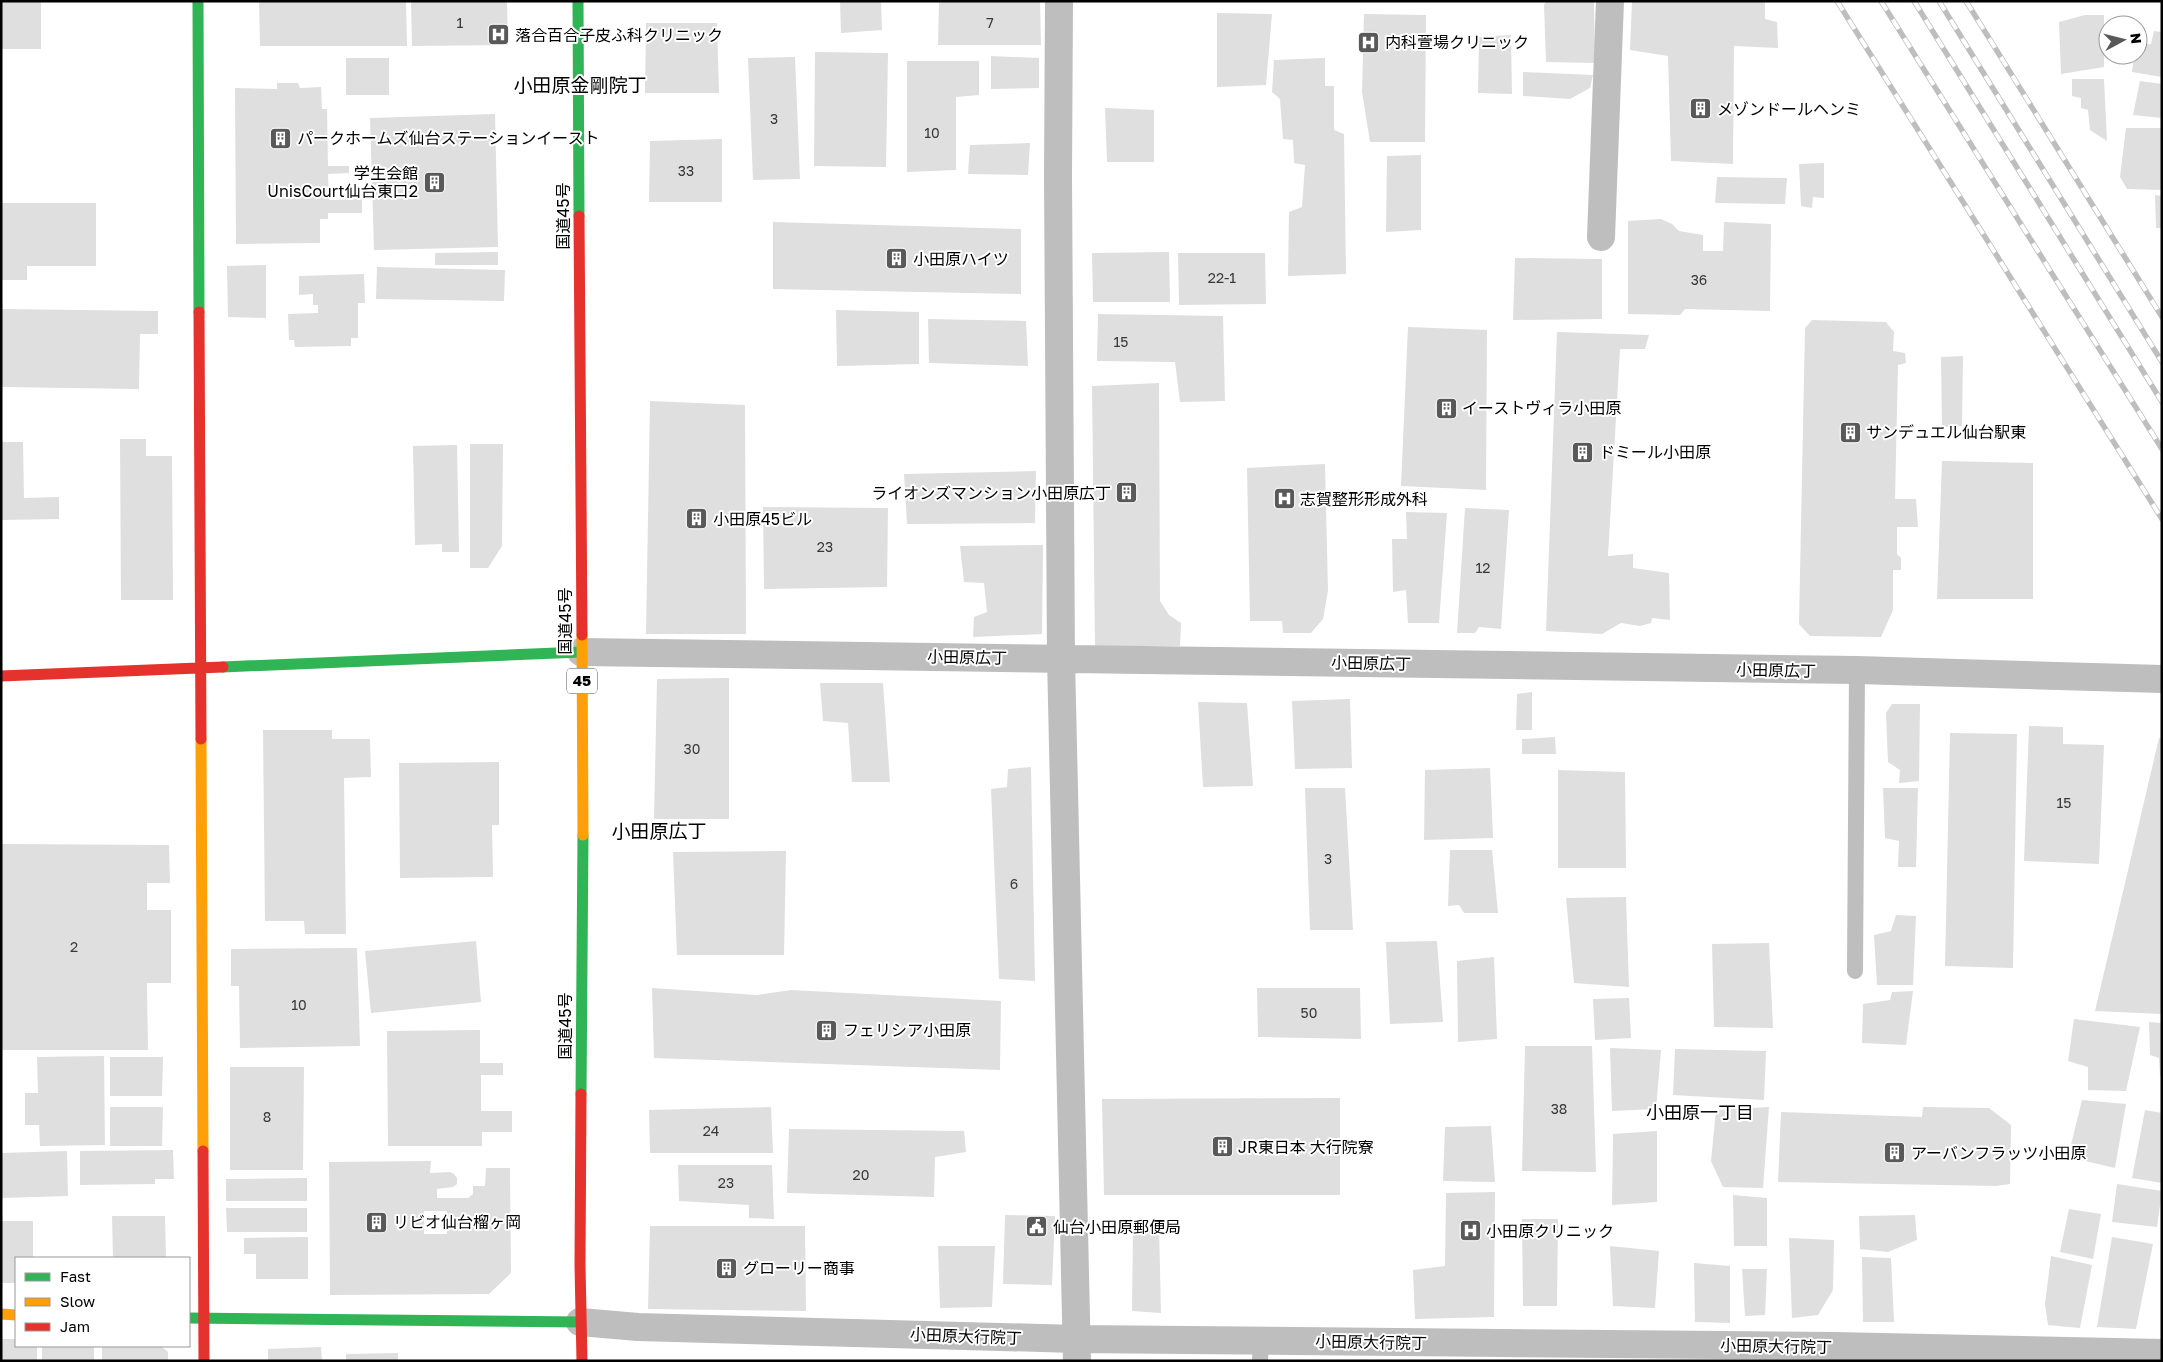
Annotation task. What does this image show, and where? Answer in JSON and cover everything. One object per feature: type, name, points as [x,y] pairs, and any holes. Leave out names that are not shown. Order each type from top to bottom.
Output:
[{"type":"main road","points":[[198,1],[204,1361]]},
{"type":"main road","name":"国道45号","points":[[578,1],[583,768],[580,1322],[582,1361]]},
{"type":"main road","points":[[1,676],[581,652]]},
{"type":"main road","points":[[1,1314],[15,1315]]},
{"type":"main road","points":[[190,1318],[580,1322]]},
{"type":"street","points":[[1059,1],[1058,186],[1061,658],[1077,1350]]},
{"type":"street","points":[[1601,237],[1610,1]]},
{"type":"street","name":"小田原広丁","points":[[581,652],[1857,670],[2162,679]]},
{"type":"street","name":"小田原大行院丁","points":[[580,1322],[638,1327],[1077,1350],[2162,1353]]},
{"type":"lane","points":[[1855,971],[1857,670]]},
{"type":"building","points":[[1,1],[41,1],[41,49],[1,49]]},
{"type":"building","points":[[259,1],[406,1],[407,46],[260,46]]},
{"type":"building","points":[[411,1],[507,1],[508,45],[412,46]]},
{"type":"building","points":[[840,1],[881,1],[882,30],[841,33]]},
{"type":"building","points":[[939,1],[1040,1],[1041,45],[938,45]]},
{"type":"building","points":[[1546,1],[1594,1],[1595,63],[1546,62],[1544,5]]},
{"type":"building","name":"メゾンドールヘンミ","points":[[1632,1],[1765,1],[1765,19],[1777,22],[1778,48],[1734,46],[1733,164],[1671,161],[1668,56],[1630,50]]},
{"type":"building","points":[[1217,13],[1272,14],[1266,85],[1217,87]]},
{"type":"building","name":"内科萱場クリニック","points":[[1364,14],[1426,15],[1425,142],[1370,142],[1362,92]]},
{"type":"building","points":[[2085,15],[2098,15],[2098,65],[2104,65],[2104,67],[2061,74],[2059,22]]},
{"type":"building","points":[[646,23],[717,23],[719,93],[645,93]]},
{"type":"building","points":[[2154,31],[2162,32],[2162,77],[2132,72],[2133,65],[2148,65],[2148,44],[2151,44]]},
{"type":"building","points":[[1511,35],[1512,94],[1478,93],[1479,37]]},
{"type":"building","points":[[815,52],[888,53],[886,167],[814,166]]},
{"type":"building","points":[[991,56],[1039,58],[1039,88],[991,89]]},
{"type":"building","points":[[795,57],[800,179],[753,180],[748,58]]},
{"type":"building","points":[[346,58],[389,58],[389,95],[346,95]]},
{"type":"building","points":[[1325,58],[1325,86],[1334,86],[1334,130],[1344,134],[1346,274],[1288,276],[1289,212],[1302,207],[1305,165],[1294,163],[1293,140],[1283,139],[1280,99],[1272,92],[1274,60]]},
{"type":"building","points":[[907,61],[979,61],[979,95],[956,97],[956,170],[907,172]]},
{"type":"building","points":[[1523,72],[1593,75],[1590,88],[1570,99],[1523,96]]},
{"type":"building","points":[[2072,79],[2104,79],[2107,141],[2090,130],[2088,110],[2081,108],[2081,98],[2072,96]]},
{"type":"building","points":[[2140,81],[2162,84],[2162,118],[2133,115]]},
{"type":"building","name":"パークホームズ仙台ステーションイースト","points":[[277,83],[298,83],[300,88],[321,87],[322,109],[327,109],[328,166],[349,166],[349,173],[328,174],[329,200],[362,199],[362,213],[328,213],[328,219],[320,219],[320,243],[236,244],[235,88],[277,89]]},
{"type":"building","points":[[1105,108],[1154,110],[1154,162],[1107,162]]},
{"type":"building","name":"学生会館 UnisCourt仙台東口2","points":[[495,114],[498,247],[374,250],[370,118]]},
{"type":"building","points":[[2126,128],[2162,128],[2162,190],[2127,189],[2120,177]]},
{"type":"building","points":[[722,139],[722,202],[649,202],[650,141]]},
{"type":"building","points":[[1030,143],[1028,175],[968,174],[970,145]]},
{"type":"building","points":[[1421,155],[1421,230],[1386,232],[1387,156]]},
{"type":"building","points":[[1824,163],[1824,198],[1813,197],[1812,208],[1801,206],[1799,164]]},
{"type":"building","points":[[1717,177],[1787,178],[1785,204],[1715,203]]},
{"type":"building","points":[[2155,195],[2162,196],[2162,228],[2156,228]]},
{"type":"building","points":[[1,203],[96,203],[96,266],[27,266],[27,280],[1,280]]},
{"type":"building","points":[[1661,219],[1672,224],[1679,231],[1703,235],[1703,251],[1723,251],[1724,222],[1771,224],[1770,311],[1685,309],[1680,315],[1628,314],[1628,221]]},
{"type":"building","name":"小田原ハイツ","points":[[773,222],[1021,229],[1021,294],[773,289]]},
{"type":"building","points":[[498,252],[498,265],[435,265],[435,253]]},
{"type":"building","points":[[1169,252],[1170,302],[1093,302],[1092,253]]},
{"type":"building","points":[[1178,253],[1265,253],[1266,304],[1179,305]]},
{"type":"building","points":[[1515,258],[1602,259],[1602,319],[1513,320]]},
{"type":"building","points":[[266,265],[266,318],[228,317],[227,266]]},
{"type":"building","points":[[377,267],[505,270],[504,301],[376,299]]},
{"type":"building","points":[[364,274],[365,303],[358,303],[358,338],[351,338],[351,346],[295,347],[294,340],[289,340],[288,314],[318,313],[318,305],[313,305],[313,294],[299,295],[299,276]]},
{"type":"building","points":[[1,309],[158,311],[158,334],[140,334],[139,389],[1,387]]},
{"type":"building","points":[[836,310],[919,312],[919,364],[837,366]]},
{"type":"building","points":[[1098,314],[1223,316],[1225,401],[1180,402],[1175,362],[1097,361]]},
{"type":"building","points":[[928,319],[1026,321],[1028,366],[929,363]]},
{"type":"building","name":"サンデュエル仙台駅東","points":[[1812,320],[1886,322],[1894,332],[1893,351],[1905,353],[1906,363],[1898,365],[1895,499],[1916,499],[1918,527],[1897,527],[1897,554],[1901,558],[1901,570],[1893,570],[1893,610],[1881,637],[1810,636],[1799,624],[1805,328]]},
{"type":"building","name":"イーストヴィラ小田原","points":[[1408,327],[1487,330],[1486,490],[1401,486]]},
{"type":"building","name":"ドミール小田原","points":[[1557,332],[1649,335],[1645,349],[1620,349],[1608,556],[1633,554],[1633,568],[1669,573],[1670,620],[1652,618],[1651,623],[1640,626],[1621,623],[1602,634],[1546,631]]},
{"type":"building","points":[[1963,356],[1962,426],[1942,427],[1941,357]]},
{"type":"building","name":"ライオンズマンション小田原広丁","points":[[1159,383],[1160,601],[1169,615],[1181,623],[1180,646],[1095,646],[1092,386]]},
{"type":"building","name":"小田原45ビル","points":[[650,401],[745,405],[746,634],[646,634]]},
{"type":"building","points":[[120,439],[146,439],[146,456],[172,456],[173,600],[121,600]]},
{"type":"building","points":[[1,442],[23,442],[24,498],[59,497],[59,519],[1,520]]},
{"type":"building","points":[[470,444],[503,444],[502,546],[488,568],[470,568]]},
{"type":"building","points":[[457,445],[459,552],[442,552],[442,544],[415,545],[413,446]]},
{"type":"building","points":[[1942,461],[2033,463],[2033,599],[1937,599]]},
{"type":"building","points":[[1325,464],[1328,591],[1323,619],[1311,633],[1283,633],[1282,621],[1250,621],[1247,468]]},
{"type":"building","points":[[1036,471],[1035,523],[907,524],[904,474]]},
{"type":"building","points":[[763,507],[888,508],[887,587],[764,589]]},
{"type":"building","points":[[1465,508],[1509,510],[1501,629],[1479,627],[1475,633],[1457,633]]},
{"type":"building","points":[[1406,512],[1447,513],[1439,623],[1408,623],[1406,590],[1393,592],[1392,539],[1407,539]]},
{"type":"building","points":[[1043,545],[1042,634],[973,637],[974,617],[987,612],[984,583],[964,582],[960,546]]},
{"type":"building","points":[[729,678],[729,819],[654,819],[657,679]]},
{"type":"building","points":[[820,683],[883,683],[890,782],[852,782],[848,723],[823,721]]},
{"type":"building","points":[[1532,692],[1532,730],[1516,730],[1517,694]]},
{"type":"building","points":[[1350,699],[1352,768],[1295,769],[1292,701]]},
{"type":"building","points":[[1198,702],[1247,703],[1253,786],[1203,787]]},
{"type":"building","points":[[1892,704],[1920,704],[1919,781],[1899,783],[1900,770],[1888,762],[1886,713]]},
{"type":"building","points":[[2029,726],[2063,727],[2063,744],[2104,745],[2099,864],[2024,861]]},
{"type":"building","points":[[263,730],[332,730],[332,739],[370,739],[371,777],[344,778],[346,934],[305,934],[304,921],[265,921]]},
{"type":"building","points":[[1950,733],[2017,734],[2013,968],[1945,966]]},
{"type":"building","points":[[1555,737],[1556,754],[1522,754],[1522,739]]},
{"type":"building","points":[[2159,738],[2162,739],[2162,1014],[2095,1011]]},
{"type":"building","points":[[499,762],[499,825],[492,825],[493,877],[400,878],[399,763]]},
{"type":"building","points":[[1031,767],[1035,981],[999,979],[991,789],[1007,787],[1008,769]]},
{"type":"building","points":[[1490,768],[1493,838],[1424,840],[1425,770]]},
{"type":"building","points":[[1558,770],[1625,772],[1626,868],[1558,868]]},
{"type":"building","points":[[1305,788],[1345,788],[1353,930],[1310,930]]},
{"type":"building","points":[[1883,788],[1918,788],[1916,867],[1898,867],[1899,841],[1885,838]]},
{"type":"building","points":[[1,844],[169,845],[170,883],[147,883],[147,910],[171,910],[171,983],[147,983],[148,1050],[1,1050]]},
{"type":"building","points":[[1450,850],[1492,850],[1498,913],[1464,913],[1459,905],[1448,906]]},
{"type":"building","points":[[786,851],[784,955],[677,955],[673,852]]},
{"type":"building","points":[[1626,897],[1629,987],[1574,983],[1566,898]]},
{"type":"building","points":[[1896,915],[1916,916],[1913,985],[1877,985],[1874,935],[1891,931]]},
{"type":"building","points":[[476,941],[481,1002],[371,1013],[365,951]]},
{"type":"building","points":[[1437,941],[1443,1022],[1390,1024],[1386,942]]},
{"type":"building","points":[[1769,943],[1773,1028],[1714,1027],[1712,944]]},
{"type":"building","points":[[357,948],[360,1046],[240,1048],[239,986],[231,986],[231,949]]},
{"type":"building","points":[[1494,957],[1497,1039],[1458,1042],[1457,961]]},
{"type":"building","name":"フェリシア小田原","points":[[652,988],[757,995],[791,990],[1001,1001],[1000,1070],[654,1058]]},
{"type":"building","points":[[1257,988],[1360,988],[1361,1039],[1258,1037]]},
{"type":"building","points":[[1913,991],[1906,1045],[1862,1043],[1863,1004],[1890,1000],[1892,992]]},
{"type":"building","points":[[1629,998],[1631,1038],[1595,1040],[1593,999]]},
{"type":"building","points":[[2074,1019],[2140,1027],[2126,1091],[2088,1090],[2088,1067],[2068,1061]]},
{"type":"building","points":[[2149,1022],[2162,1023],[2162,1076],[2160,1076],[2159,1058],[2150,1055]]},
{"type":"building","points":[[480,1030],[480,1063],[503,1063],[503,1075],[481,1075],[481,1111],[512,1111],[512,1132],[482,1132],[482,1146],[388,1146],[387,1031]]},
{"type":"building","points":[[1525,1046],[1592,1046],[1596,1172],[1522,1171]]},
{"type":"building","points":[[1610,1048],[1661,1050],[1656,1109],[1612,1111]]},
{"type":"building","points":[[1675,1049],[1766,1051],[1764,1100],[1673,1095]]},
{"type":"building","points":[[104,1056],[105,1145],[40,1146],[39,1125],[25,1125],[25,1093],[38,1093],[37,1057]]},
{"type":"building","points":[[110,1057],[163,1057],[162,1096],[110,1096]]},
{"type":"building","points":[[230,1067],[304,1067],[303,1170],[230,1170]]},
{"type":"building","name":"JR東日本 大行院寮","points":[[1340,1098],[1340,1195],[1104,1195],[1102,1099]]},
{"type":"building","points":[[2082,1100],[2126,1104],[2115,1168],[2068,1157]]},
{"type":"building","points":[[110,1107],[163,1107],[162,1146],[110,1146]]},
{"type":"building","points":[[771,1107],[773,1153],[650,1153],[649,1110]]},
{"type":"building","points":[[1769,1107],[1763,1188],[1723,1187],[1711,1161],[1716,1110]]},
{"type":"building","name":"アーバンフラッツ小田原","points":[[1923,1107],[1989,1108],[2011,1125],[2010,1184],[1996,1186],[1778,1182],[1781,1112],[1922,1117]]},
{"type":"building","points":[[2145,1110],[2162,1113],[2162,1183],[2132,1178]]},
{"type":"building","points":[[1491,1126],[1495,1182],[1443,1181],[1445,1127]]},
{"type":"building","points":[[789,1129],[964,1131],[966,1152],[935,1157],[934,1197],[787,1193]]},
{"type":"building","points":[[1657,1131],[1657,1202],[1612,1205],[1613,1134]]},
{"type":"building","points":[[173,1150],[174,1179],[155,1179],[155,1184],[80,1185],[80,1151]]},
{"type":"building","points":[[67,1151],[68,1196],[1,1198],[1,1153]]},
{"type":"building","name":"リビオ仙台榴ヶ岡","points":[[431,1161],[430,1173],[450,1172],[457,1178],[457,1184],[453,1187],[437,1189],[437,1198],[468,1198],[473,1194],[473,1186],[485,1186],[486,1168],[510,1168],[511,1273],[489,1294],[330,1295],[329,1162]],"holes":[[[424,1211],[447,1211],[447,1234],[424,1234]]]},
{"type":"building","points":[[678,1165],[772,1165],[774,1219],[749,1218],[749,1205],[679,1201]]},
{"type":"building","points":[[307,1178],[307,1201],[226,1201],[226,1179]]},
{"type":"building","points":[[2117,1184],[2162,1191],[2157,1227],[2112,1222]]},
{"type":"building","name":"小田原クリニック","points":[[1495,1192],[1494,1317],[1415,1319],[1413,1270],[1445,1266],[1446,1193]]},
{"type":"building","points":[[1733,1195],[1767,1198],[1767,1246],[1734,1246]]},
{"type":"building","points":[[226,1208],[307,1208],[307,1232],[227,1232]]},
{"type":"building","points":[[2069,1209],[2101,1214],[2093,1259],[2060,1252]]},
{"type":"building","name":"仙台小田原郵便局","points":[[1005,1215],[1055,1216],[1052,1285],[1003,1284]]},
{"type":"building","points":[[1915,1215],[1917,1240],[1888,1252],[1860,1249],[1859,1216]]},
{"type":"building","points":[[112,1216],[165,1216],[166,1257],[113,1257]]},
{"type":"building","points":[[1522,1219],[1558,1219],[1557,1306],[1523,1306]]},
{"type":"building","points":[[1,1221],[33,1221],[33,1257],[15,1257],[15,1283],[1,1283]]},
{"type":"building","name":"グローリー商事","points":[[650,1226],[805,1226],[806,1311],[648,1309]]},
{"type":"building","points":[[1159,1226],[1161,1313],[1132,1311],[1133,1227]]},
{"type":"building","points":[[308,1237],[308,1279],[256,1279],[256,1254],[244,1254],[244,1238]]},
{"type":"building","points":[[2112,1237],[2153,1244],[2136,1329],[2097,1327]]},
{"type":"building","points":[[1789,1238],[1834,1240],[1833,1290],[1818,1315],[1792,1318]]},
{"type":"building","points":[[938,1246],[995,1246],[992,1307],[940,1308]]},
{"type":"building","points":[[1610,1246],[1659,1251],[1655,1308],[1613,1306]]},
{"type":"building","points":[[2051,1256],[2092,1265],[2080,1328],[2048,1325],[2045,1304]]},
{"type":"building","points":[[1862,1257],[1891,1258],[1894,1322],[1863,1322]]},
{"type":"building","points":[[1694,1263],[1730,1266],[1730,1323],[1695,1322]]},
{"type":"building","points":[[1742,1269],[1767,1269],[1765,1315],[1745,1316]]},
{"type":"building","points":[[1,1339],[15,1339],[15,1347],[37,1347],[37,1361],[1,1361]]},
{"type":"building","points":[[42,1347],[94,1347],[94,1361],[42,1361]]},
{"type":"building","points":[[102,1347],[162,1347],[168,1352],[168,1361],[102,1361]]},
{"type":"building","points":[[321,1347],[322,1361],[268,1361],[268,1349]]},
{"type":"building","points":[[398,1353],[398,1361],[346,1361],[346,1354]]},
{"type":"railway","points":[[1837,1],[2162,519]]},
{"type":"railway","points":[[1881,1],[2162,449]]},
{"type":"railway","points":[[1914,1],[2162,402]]},
{"type":"railway","points":[[1939,1],[2162,362]]},
{"type":"railway","points":[[1966,1],[2162,317]]},
{"type":"traffic: fast","points":[[198,1],[199,312]]},
{"type":"traffic: fast","points":[[578,1],[579,216]]},
{"type":"traffic: fast","points":[[223,667],[581,652]]},
{"type":"traffic: fast","points":[[581,1094],[583,835]]},
{"type":"traffic: fast","points":[[190,1318],[580,1322]]},
{"type":"traffic: slow","points":[[582,635],[583,835]]},
{"type":"traffic: slow","points":[[201,739],[203,1151]]},
{"type":"traffic: slow","points":[[1,1314],[15,1315]]},
{"type":"traffic: jam","points":[[579,216],[582,635]]},
{"type":"traffic: jam","points":[[199,312],[201,739]]},
{"type":"traffic: jam","points":[[1,676],[223,667]]},
{"type":"traffic: jam","points":[[581,1094],[580,1265],[582,1361]]},
{"type":"traffic: jam","points":[[203,1151],[204,1361]]},
{"type":"place","name":"落合百合子皮ふ科クリニック","points":[[499,35]]},
{"type":"place","name":"内科萱場クリニック","points":[[1369,42]]},
{"type":"place","name":"メゾンドールヘンミ","points":[[1701,109]]},
{"type":"place","name":"パークホームズ仙台ステーションイースト","points":[[281,138]]},
{"type":"place","name":"学生会館 UnisCourt仙台東口2","points":[[434,182]]},
{"type":"place","name":"小田原ハイツ","points":[[897,259]]},
{"type":"place","name":"イーストヴィラ小田原","points":[[1446,408]]},
{"type":"place","name":"サンデュエル仙台駅東","points":[[1850,432]]},
{"type":"place","name":"ドミール小田原","points":[[1583,452]]},
{"type":"place","name":"ライオンズマンション小田原広丁","points":[[1127,493]]},
{"type":"place","name":"志賀整形形成外科","points":[[1284,499]]},
{"type":"place","name":"小田原45ビル","points":[[697,519]]},
{"type":"place","name":"フェリシア小田原","points":[[827,1030]]},
{"type":"place","name":"JR東日本 大行院寮","points":[[1222,1147]]},
{"type":"place","name":"アーバンフラッツ小田原","points":[[1895,1153]]},
{"type":"place","name":"リビオ仙台榴ヶ岡","points":[[377,1222]]},
{"type":"place","name":"仙台小田原郵便局","points":[[1037,1227]]},
{"type":"place","name":"小田原クリニック","points":[[1470,1231]]},
{"type":"place","name":"グローリー商事","points":[[727,1268]]},
{"type":"district","name":"小田原金剛院丁","points":[[580,85]]},
{"type":"district","name":"小田原広丁","points":[[659,831]]},
{"type":"district","name":"小田原一丁目","points":[[1700,1113]]}]
